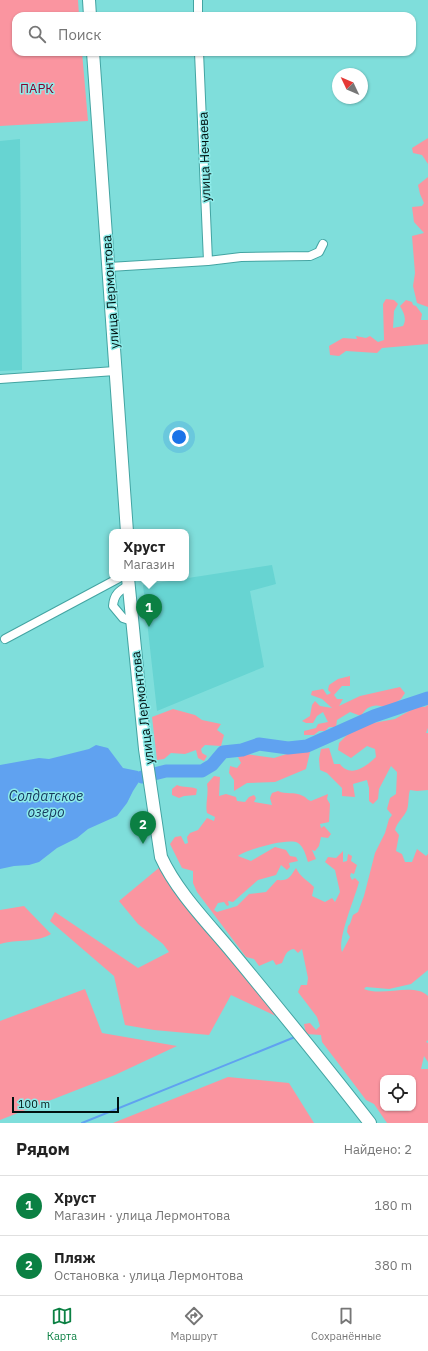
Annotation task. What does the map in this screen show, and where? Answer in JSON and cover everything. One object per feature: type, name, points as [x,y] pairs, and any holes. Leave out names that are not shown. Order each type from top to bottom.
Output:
[{"type":"main road","points":[[89,0],[90,12]]},
{"type":"main road","name":"улица Лермонтова","points":[[93,56],[127,529]]},
{"type":"main road","name":"улица Лермонтова","points":[[129,582],[145,749],[151,783],[157,838],[165,867],[330,1071],[370,1123]]},
{"type":"street","points":[[198,0],[198,12]]},
{"type":"street","name":"улица Нечаева","points":[[199,56],[208,261]]},
{"type":"street","points":[[109,267],[208,261],[242,257],[310,256],[319,252],[323,244]]},
{"type":"street","points":[[0,379],[115,371]]},
{"type":"street","points":[[6,639],[112,581]]},
{"type":"street","points":[[129,582],[118,591],[114,598],[113,606],[123,618],[132,621]]},
{"type":"shaded area","points":[[20,139],[22,370],[0,371],[0,141]]},
{"type":"shaded area","points":[[272,565],[276,584],[250,591],[264,667],[157,711],[143,585],[169,581],[189,581],[189,578]]},
{"type":"green space","name":"ПАРК","points":[[0,0],[78,0],[79,12],[12,12],[12,56],[82,56],[88,121],[0,126]]},
{"type":"green space","points":[[428,138],[428,164],[422,155],[413,153],[412,148]]},
{"type":"green space","points":[[428,177],[428,307],[417,303],[413,286],[415,273],[412,236],[424,233],[414,222],[412,207],[422,206],[424,203],[418,185]]},
{"type":"green space","points":[[386,299],[394,300],[398,304],[394,311],[393,328],[403,326],[405,321],[403,311],[400,306],[406,300],[412,302],[413,305],[416,306],[422,314],[421,320],[428,320],[428,344],[382,348],[377,353],[346,351],[339,356],[330,355],[329,346],[343,338],[357,339],[356,336],[366,338],[370,336],[378,342],[384,340],[383,304]]},
{"type":"green space","points":[[350,676],[350,686],[342,686],[334,695],[337,699],[343,699],[339,706],[360,696],[400,687],[405,693],[401,699],[387,708],[376,705],[372,706],[366,709],[361,716],[350,712],[337,720],[336,727],[329,727],[325,731],[319,731],[314,735],[304,735],[304,731],[316,728],[318,724],[328,722],[323,712],[317,716],[313,723],[306,723],[302,721],[310,716],[312,705],[315,701],[320,706],[332,708],[322,699],[311,695],[312,691],[323,689],[327,695],[331,693],[328,690],[329,685],[338,679]]},
{"type":"green space","points":[[428,705],[428,728],[426,733],[428,733],[428,790],[410,790],[407,810],[397,824],[395,830],[399,835],[396,851],[402,854],[405,862],[412,862],[417,849],[426,856],[428,854],[428,970],[411,984],[389,989],[366,987],[364,989],[380,992],[415,990],[428,996],[428,1040],[426,1042],[428,1043],[428,1062],[424,1056],[421,1069],[428,1069],[428,1123],[387,1123],[374,1104],[366,1100],[322,1042],[321,1035],[306,1034],[304,1024],[310,1023],[316,1030],[320,1026],[317,1017],[298,992],[301,985],[307,985],[308,978],[302,949],[298,953],[294,949],[289,951],[282,963],[276,965],[273,960],[259,966],[254,959],[246,957],[197,892],[193,883],[193,871],[182,868],[170,844],[175,837],[181,836],[185,844],[188,843],[187,837],[190,833],[198,830],[207,818],[214,821],[215,817],[207,813],[206,806],[208,791],[207,784],[214,776],[220,777],[219,796],[226,794],[236,797],[237,801],[245,802],[249,797],[254,795],[256,798],[254,802],[272,805],[270,798],[272,793],[278,791],[304,796],[311,801],[328,794],[327,799],[330,804],[329,822],[320,824],[321,828],[324,826],[331,834],[328,838],[321,837],[319,846],[315,851],[312,850],[316,859],[308,862],[302,847],[298,843],[293,842],[277,843],[243,853],[238,856],[251,861],[275,847],[286,850],[290,856],[296,857],[298,861],[289,863],[290,867],[287,870],[281,865],[276,875],[258,880],[233,902],[228,901],[229,905],[227,906],[224,902],[218,903],[214,910],[217,912],[237,906],[249,894],[266,892],[277,880],[289,878],[296,868],[314,887],[312,896],[325,902],[332,898],[335,902],[340,892],[335,870],[325,862],[328,857],[336,858],[343,851],[343,862],[347,861],[348,854],[352,856],[351,861],[357,865],[354,874],[351,873],[350,876],[352,880],[355,878],[359,882],[344,928],[341,946],[342,952],[350,937],[347,932],[348,926],[353,915],[358,912],[364,896],[375,853],[392,815],[387,809],[390,798],[396,794],[397,772],[391,766],[379,789],[378,799],[373,804],[369,801],[369,788],[367,780],[353,784],[355,797],[342,796],[342,788],[327,773],[320,770],[319,759],[321,749],[329,748],[334,764],[340,764],[348,770],[358,770],[376,757],[375,749],[367,746],[351,758],[338,750],[339,743],[347,735],[368,724],[395,719],[418,706],[425,707]]},
{"type":"green space","points":[[173,709],[195,715],[202,720],[221,724],[217,730],[224,735],[221,746],[205,745],[201,749],[202,753],[207,756],[204,761],[198,758],[196,750],[185,754],[171,753],[164,759],[157,760],[152,717]]},
{"type":"green space","points":[[293,752],[310,752],[306,769],[275,782],[247,783],[234,791],[234,780],[229,773],[230,766],[237,768],[241,763],[238,757],[246,754],[274,758]]},
{"type":"green space","points":[[177,785],[197,789],[196,795],[179,798],[172,795],[172,789]]},
{"type":"green space","points":[[160,867],[223,951],[278,1017],[231,995],[209,1035],[154,1030],[125,1025],[114,976],[50,921],[55,912],[138,968],[169,952],[163,944],[138,924],[119,901]]},
{"type":"green space","points":[[24,906],[51,934],[39,939],[0,944],[0,910]]},
{"type":"green space","points":[[85,989],[102,1033],[177,1046],[115,1075],[0,1120],[0,1021]]},
{"type":"green space","points":[[228,1077],[289,1083],[314,1123],[113,1123]]},
{"type":"water","name":"Солдатское озеро","points":[[96,745],[108,748],[123,768],[138,771],[142,777],[127,803],[117,816],[88,829],[77,838],[57,848],[39,862],[0,869],[0,765],[39,758],[49,759],[89,749]]},
{"type":"waterway","points":[[142,777],[166,771],[202,771],[212,765],[223,752],[242,750],[259,744],[288,748],[307,746],[374,716],[428,698]]},
{"type":"waterway","points":[[82,1123],[295,1037]]},
{"type":"place","name":"Хруст","points":[[149,627]]},
{"type":"place","name":"Пляж","points":[[143,844]]}]
